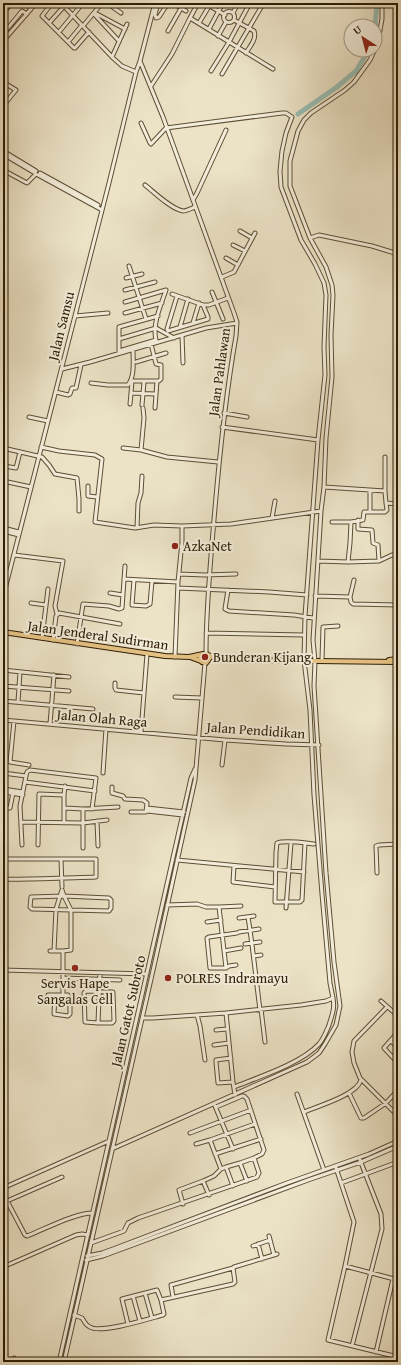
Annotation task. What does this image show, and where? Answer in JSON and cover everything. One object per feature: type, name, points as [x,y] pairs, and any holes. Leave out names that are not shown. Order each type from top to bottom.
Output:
[{"type":"main road","name":"Jalan Jenderal Sudirman","points":[[3,632],[147,654],[189,657]]},
{"type":"main road","points":[[189,657],[206,654],[219,659]]},
{"type":"main road","points":[[204,663],[200,658],[206,654]]},
{"type":"main road","points":[[204,663],[209,659],[206,654]]},
{"type":"main road","points":[[189,657],[204,663],[219,659],[398,661]]},
{"type":"main road","points":[[314,660],[398,661]]},
{"type":"street","points":[[3,13],[12,3]]},
{"type":"street","points":[[25,3],[31,9]]},
{"type":"street","points":[[3,42],[36,3]]},
{"type":"street","points":[[52,3],[42,15],[75,48],[89,32]]},
{"type":"street","points":[[59,32],[83,3]]},
{"type":"street","points":[[68,42],[102,3]]},
{"type":"street","points":[[107,3],[121,12]]},
{"type":"street","name":"Jalan Samsu","points":[[3,597],[62,369],[136,72],[155,3]]},
{"type":"street","points":[[158,3],[155,15],[156,18],[168,3]]},
{"type":"street","points":[[173,3],[186,11]]},
{"type":"street","points":[[168,30],[184,3]]},
{"type":"street","points":[[151,86],[172,54],[198,3]]},
{"type":"street","points":[[205,3],[210,4],[225,15]]},
{"type":"street","points":[[209,29],[223,3]]},
{"type":"street","points":[[234,20],[235,16],[233,13],[238,3]]},
{"type":"street","points":[[211,71],[250,3]]},
{"type":"street","points":[[234,1088],[299,1060],[311,1051],[324,1036],[333,1013],[333,998],[328,961],[315,745],[313,677],[313,618],[318,561],[320,511],[324,487],[326,438],[332,377],[332,285],[326,267],[310,238],[290,184],[290,161],[296,137],[301,124],[306,117],[354,82],[370,60],[376,48],[379,36],[382,19],[382,3]]},
{"type":"street","points":[[50,22],[64,4],[112,57],[122,66],[136,72]]},
{"type":"street","points":[[199,23],[210,4]]},
{"type":"street","points":[[222,74],[264,4]]},
{"type":"street","points":[[3,7],[6,10]]},
{"type":"street","points":[[8,36],[3,33],[22,11],[27,14]]},
{"type":"street","points":[[225,15],[230,12],[233,13]]},
{"type":"street","points":[[94,13],[125,29]]},
{"type":"street","points":[[94,13],[119,41]]},
{"type":"street","points":[[218,36],[226,22],[224,19],[225,15]]},
{"type":"street","points":[[190,18],[273,69]]},
{"type":"street","points":[[234,20],[255,32],[255,37],[246,52]]},
{"type":"street","points":[[226,22],[229,23],[234,20]]},
{"type":"street","points":[[112,57],[127,24]]},
{"type":"street","name":"Jalan Pahlawan","points":[[140,61],[151,86],[211,252],[222,277],[237,323],[218,462],[206,633],[206,654]]},
{"type":"street","points":[[3,85],[9,85],[16,90],[3,106]]},
{"type":"street","points":[[3,98],[6,101]]},
{"type":"street","points":[[142,123],[151,144],[166,128],[282,113],[292,116],[286,133],[282,152],[280,171],[281,187],[301,240],[324,283],[326,295],[324,347],[325,375],[318,440],[305,617],[304,660],[315,745],[323,866],[340,1010],[336,1025],[319,1053],[314,1057],[307,1062],[235,1094],[215,1106]]},
{"type":"street","points":[[193,200],[226,130]]},
{"type":"street","points":[[3,151],[37,173]]},
{"type":"street","points":[[3,154],[102,209]]},
{"type":"street","points":[[3,170],[26,183],[37,173]]},
{"type":"street","points":[[145,185],[178,209],[185,211],[195,207]]},
{"type":"street","points":[[240,232],[252,238]]},
{"type":"street","points":[[222,277],[234,272],[255,232]]},
{"type":"street","points":[[310,238],[319,235],[372,246],[398,254]]},
{"type":"street","points":[[233,245],[245,251]]},
{"type":"street","points":[[226,258],[238,265]]},
{"type":"street","points":[[129,266],[146,319]]},
{"type":"street","points":[[126,278],[142,274]]},
{"type":"street","points":[[125,290],[155,282]]},
{"type":"street","points":[[125,302],[166,290],[154,333],[156,340],[119,351],[120,327],[158,316]]},
{"type":"street","points":[[212,292],[223,319]]},
{"type":"street","points":[[172,294],[203,305],[216,303],[228,298]]},
{"type":"street","points":[[177,296],[167,330],[208,318],[203,305]]},
{"type":"street","points":[[180,327],[188,299]]},
{"type":"street","points":[[125,313],[162,303]]},
{"type":"street","points":[[194,323],[199,303]]},
{"type":"street","points":[[75,316],[108,313]]},
{"type":"street","points":[[62,369],[81,365],[182,335],[217,326],[237,323]]},
{"type":"street","points":[[119,339],[156,328],[174,338]]},
{"type":"street","points":[[182,335],[183,363]]},
{"type":"street","points":[[130,404],[132,381],[144,382],[157,381],[161,379],[161,365],[156,364],[151,344]]},
{"type":"street","points":[[92,383],[128,385],[131,381],[133,349]]},
{"type":"street","points":[[136,362],[166,353]]},
{"type":"street","points":[[56,392],[68,395],[70,394],[72,388],[75,388],[77,383],[81,365]]},
{"type":"street","points":[[155,408],[157,381]]},
{"type":"street","points":[[141,450],[144,418],[144,382]]},
{"type":"street","points":[[131,393],[155,394]]},
{"type":"street","points":[[224,413],[247,417]]},
{"type":"street","points":[[29,417],[48,421]]},
{"type":"street","points":[[222,427],[318,440]]},
{"type":"street","points":[[41,447],[59,451],[95,455],[102,458],[95,522],[137,528],[154,525],[213,525],[262,520],[320,511]]},
{"type":"street","points":[[3,448],[39,456],[46,461],[55,474],[77,478],[79,511]]},
{"type":"street","points":[[123,448],[141,450],[167,457],[218,462]]},
{"type":"street","points":[[4,466],[16,468],[20,452]]},
{"type":"street","points":[[332,522],[351,522],[363,520],[364,512],[385,512],[387,510],[385,492],[386,457]]},
{"type":"street","points":[[137,528],[138,503],[141,493],[142,476]]},
{"type":"street","points":[[3,481],[31,487]]},
{"type":"street","points":[[88,486],[88,496],[97,497]]},
{"type":"street","points":[[324,487],[385,492]]},
{"type":"street","points":[[370,490],[370,512]]},
{"type":"street","points":[[272,518],[275,501]]},
{"type":"street","points":[[386,503],[398,504]]},
{"type":"street","points":[[358,520],[358,529],[372,530],[372,543],[378,545],[379,561]]},
{"type":"street","points":[[348,562],[351,522]]},
{"type":"street","points":[[175,657],[182,526]]},
{"type":"street","points":[[3,528],[19,534]]},
{"type":"street","points":[[3,531],[19,534]]},
{"type":"street","points":[[318,561],[379,561],[398,554]]},
{"type":"street","points":[[14,555],[63,562],[55,606],[57,614],[53,640]]},
{"type":"street","points":[[77,644],[82,605],[109,606],[121,609],[123,605],[125,566]]},
{"type":"street","points":[[179,574],[236,574]]},
{"type":"street","points":[[124,579],[178,582]]},
{"type":"street","points":[[134,580],[132,605],[146,606],[150,604],[152,581]]},
{"type":"street","points":[[354,580],[350,597],[352,603],[398,605]]},
{"type":"street","points":[[178,588],[307,595]]},
{"type":"street","points":[[42,638],[48,589]]},
{"type":"street","points":[[228,590],[226,609],[229,611],[313,618]]},
{"type":"street","points":[[110,593],[123,595]]},
{"type":"street","points":[[315,596],[350,597]]},
{"type":"street","points":[[31,603],[46,605]]},
{"type":"street","points":[[57,614],[120,624]]},
{"type":"street","points":[[322,659],[323,627],[338,626]]},
{"type":"street","points":[[206,633],[304,635]]},
{"type":"street","points":[[141,732],[147,654]]},
{"type":"street","name":"Jalan Gatot Subroto","points":[[64,1362],[196,780],[204,663]]},
{"type":"street","points":[[3,670],[69,677]]},
{"type":"street","points":[[18,702],[20,672]]},
{"type":"street","points":[[50,724],[54,675]]},
{"type":"street","points":[[115,683],[116,690],[144,694]]},
{"type":"street","points":[[3,686],[69,691]]},
{"type":"street","points":[[176,697],[202,698]]},
{"type":"street","points":[[3,701],[93,709]]},
{"type":"street","name":"Jalan Olah Raga","points":[[3,720],[198,737]]},
{"type":"street","points":[[14,721],[10,762],[29,765]]},
{"type":"street","points":[[103,773],[106,729]]},
{"type":"street","name":"Jalan Pendidikan","points":[[198,737],[315,745]]},
{"type":"street","points":[[222,765],[225,740]]},
{"type":"street","name":"Jalan Gatot Subroto","points":[[59,1362],[145,989],[147,974],[183,813],[196,767]]},
{"type":"street","points":[[22,845],[20,806],[27,772],[30,770],[96,778],[92,809]]},
{"type":"street","points":[[3,773],[26,776]]},
{"type":"street","points":[[25,782],[95,791]]},
{"type":"street","points":[[64,786],[64,823]]},
{"type":"street","points":[[112,787],[112,793],[123,796],[125,799],[145,801],[147,803],[145,813],[131,812]]},
{"type":"street","points":[[3,790],[23,794]]},
{"type":"street","points":[[3,790],[23,794]]},
{"type":"street","points":[[3,808],[10,808],[13,793]]},
{"type":"street","points":[[38,845],[39,794],[64,795]]},
{"type":"street","points":[[39,807],[44,807]]},
{"type":"street","points":[[64,808],[92,809],[118,807]]},
{"type":"street","points":[[82,809],[83,848]]},
{"type":"street","points":[[147,809],[183,813]]},
{"type":"street","points":[[21,822],[83,823],[106,820]]},
{"type":"street","points":[[97,822],[98,846]]},
{"type":"street","points":[[305,843],[302,900],[300,902],[274,902],[277,844],[281,842],[305,843],[314,844]]},
{"type":"street","points":[[286,908],[291,843]]},
{"type":"street","points":[[377,873],[376,845],[398,844]]},
{"type":"street","points":[[3,859],[96,859],[96,877],[3,879]]},
{"type":"street","points":[[61,859],[62,887]]},
{"type":"street","points":[[177,860],[304,872]]},
{"type":"street","points":[[234,866],[233,882],[275,887]]},
{"type":"street","points":[[50,951],[54,951],[63,951],[71,950],[71,910],[62,890],[56,909],[54,951]]},
{"type":"street","points":[[64,896],[106,897],[111,900],[111,908],[109,911],[31,908],[30,897],[64,896]]},
{"type":"street","points":[[163,904],[197,904],[206,907],[242,906]]},
{"type":"street","points":[[219,906],[226,968]]},
{"type":"street","points":[[239,918],[254,916]]},
{"type":"street","points":[[248,917],[265,1042]]},
{"type":"street","points":[[207,922],[221,920]]},
{"type":"street","points":[[236,965],[226,968],[210,969],[207,938],[259,929]]},
{"type":"street","points":[[245,944],[260,942]]},
{"type":"street","points":[[224,950],[242,948]]},
{"type":"street","points":[[63,951],[63,995]]},
{"type":"street","points":[[254,956],[261,955]]},
{"type":"street","points":[[3,970],[147,974]]},
{"type":"street","points":[[98,1023],[100,973]]},
{"type":"street","points":[[63,978],[120,980]]},
{"type":"street","points":[[86,991],[99,992],[114,993],[114,1021],[112,1023],[86,1023],[84,993],[86,991]]},
{"type":"street","points":[[48,995],[54,995],[63,995],[68,995],[70,998],[70,1014],[67,1016],[54,1014],[54,995]]},
{"type":"street","points":[[142,1018],[226,1013],[321,1002],[333,998]]},
{"type":"street","points":[[381,1002],[398,1016]]},
{"type":"street","points":[[387,1006],[354,1041],[352,1052],[357,1074],[361,1080],[398,1116]]},
{"type":"street","points":[[226,1013],[235,1094]]},
{"type":"street","points":[[197,1015],[205,1060]]},
{"type":"street","points":[[216,1030],[227,1029]]},
{"type":"street","points":[[398,1032],[384,1048],[398,1063]]},
{"type":"street","points":[[391,1041],[398,1048]]},
{"type":"street","points":[[214,1045],[229,1043]]},
{"type":"street","points":[[231,1058],[216,1060],[216,1063],[218,1084],[233,1082]]},
{"type":"street","points":[[304,1112],[349,1093],[359,1085],[361,1080]]},
{"type":"street","points":[[349,1093],[361,1118],[363,1118],[386,1103],[398,1090]]},
{"type":"street","points":[[297,1094],[324,1170]]},
{"type":"street","points":[[112,1149],[215,1106],[243,1096],[247,1099],[261,1139],[264,1153],[254,1158],[220,1169],[217,1174],[178,1190],[183,1204]]},
{"type":"street","points":[[215,1106],[233,1149]]},
{"type":"street","points":[[190,1133],[251,1110]]},
{"type":"street","points":[[196,1144],[255,1124]]},
{"type":"street","points":[[215,1154],[261,1139]]},
{"type":"street","points":[[210,1140],[220,1169]]},
{"type":"street","points":[[83,1258],[107,1251],[335,1168],[398,1141]]},
{"type":"street","points":[[3,1188],[109,1142]]},
{"type":"street","points":[[83,1258],[87,1260],[103,1256],[307,1178],[324,1170],[361,1162],[398,1146]]},
{"type":"street","points":[[352,1346],[382,1229],[382,1218],[359,1157]]},
{"type":"street","points":[[91,1243],[124,1231],[128,1223],[138,1218],[257,1178],[259,1175],[254,1158]]},
{"type":"street","points":[[341,1183],[398,1162]]},
{"type":"street","points":[[240,1163],[247,1181]]},
{"type":"street","points":[[226,1167],[233,1186]]},
{"type":"street","points":[[335,1168],[354,1222],[328,1338],[329,1341],[398,1357]]},
{"type":"street","points":[[62,1177],[7,1201],[25,1235],[27,1236],[84,1213],[93,1212]]},
{"type":"street","points":[[203,1181],[209,1195]]},
{"type":"street","points":[[3,1268],[76,1235],[88,1235]]},
{"type":"street","points":[[173,1297],[171,1285],[233,1268],[275,1254],[269,1236]]},
{"type":"street","points":[[253,1246],[270,1240]]},
{"type":"street","points":[[258,1244],[262,1259]]},
{"type":"street","points":[[345,1266],[398,1280]]},
{"type":"street","points":[[161,1300],[234,1284],[235,1280],[233,1268]]},
{"type":"street","points":[[376,1352],[393,1279]]},
{"type":"street","points":[[75,1315],[81,1317],[89,1327],[97,1330],[107,1329],[128,1324],[152,1318],[164,1314],[157,1290],[122,1299],[128,1324]]},
{"type":"street","points":[[145,1293],[152,1318]]},
{"type":"street","points":[[133,1296],[140,1321]]},
{"type":"street","points":[[14,1358],[16,1362]]},
{"type":"waterway","points":[[376,18],[377,3]]},
{"type":"waterway","points":[[298,114],[337,87],[356,71],[364,58]]},
{"type":"place","name":"AzkaNet","points":[[175,546]]},
{"type":"place","name":"Bunderan Kijang","points":[[205,657]]},
{"type":"place","name":"Servis Hape Sangalas Cell","points":[[75,968]]},
{"type":"place","name":"POLRES Indramayu","points":[[168,978]]}]
